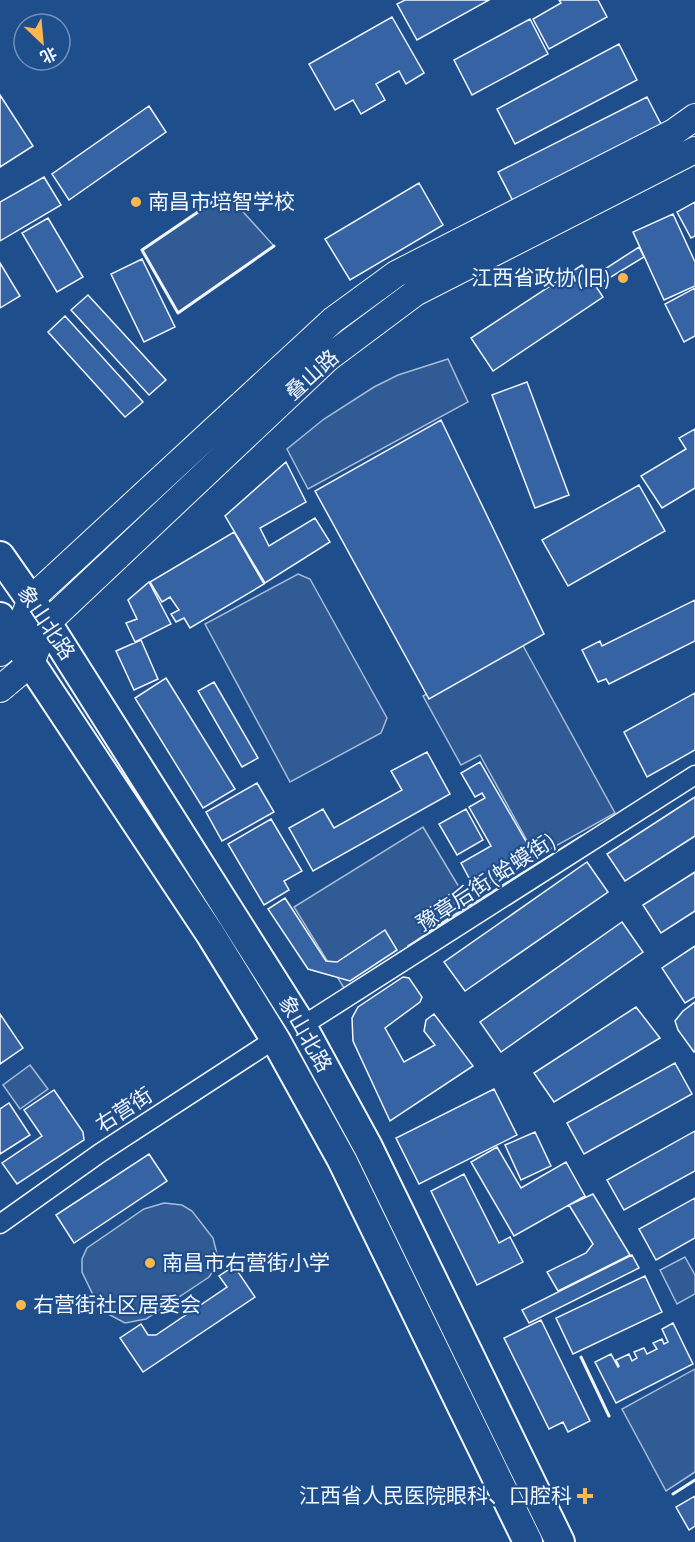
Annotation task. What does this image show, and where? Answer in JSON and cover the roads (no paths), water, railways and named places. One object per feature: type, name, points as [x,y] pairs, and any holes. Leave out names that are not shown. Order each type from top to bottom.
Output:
[{"type":"main road","name":"叠山路","points":[[5,636],[31,599],[333,320],[396,274],[675,132],[695,117]]},
{"type":"main road","name":"叠山路","points":[[0,689],[31,663],[47,623],[328,358],[415,293],[695,150]]},
{"type":"main road","name":"象山北路","points":[[0,556],[47,623],[302,1026],[368,1147],[560,1542]]},
{"type":"main road","name":"象山北路","points":[[5,636],[31,663],[204,925],[275,1039],[342,1160],[528,1542]]},
{"type":"street","name":"豫章后街(蛤蟆街)","points":[[302,1026],[695,775]]},
{"type":"street","name":"右营街","points":[[0,1224],[100,1153],[275,1039]]},
{"type":"place","name":"南昌市培智学校","points":[[136,202]]},
{"type":"place","name":"江西省政协(旧)","points":[[623,278]]},
{"type":"place","name":"南昌市右营街小学","points":[[150,1263]]},
{"type":"place","name":"右营街社区居委会","points":[[21,1305]]},
{"type":"place","name":"江西省人民医院眼科、口腔科","points":[[585,1496]]}]
